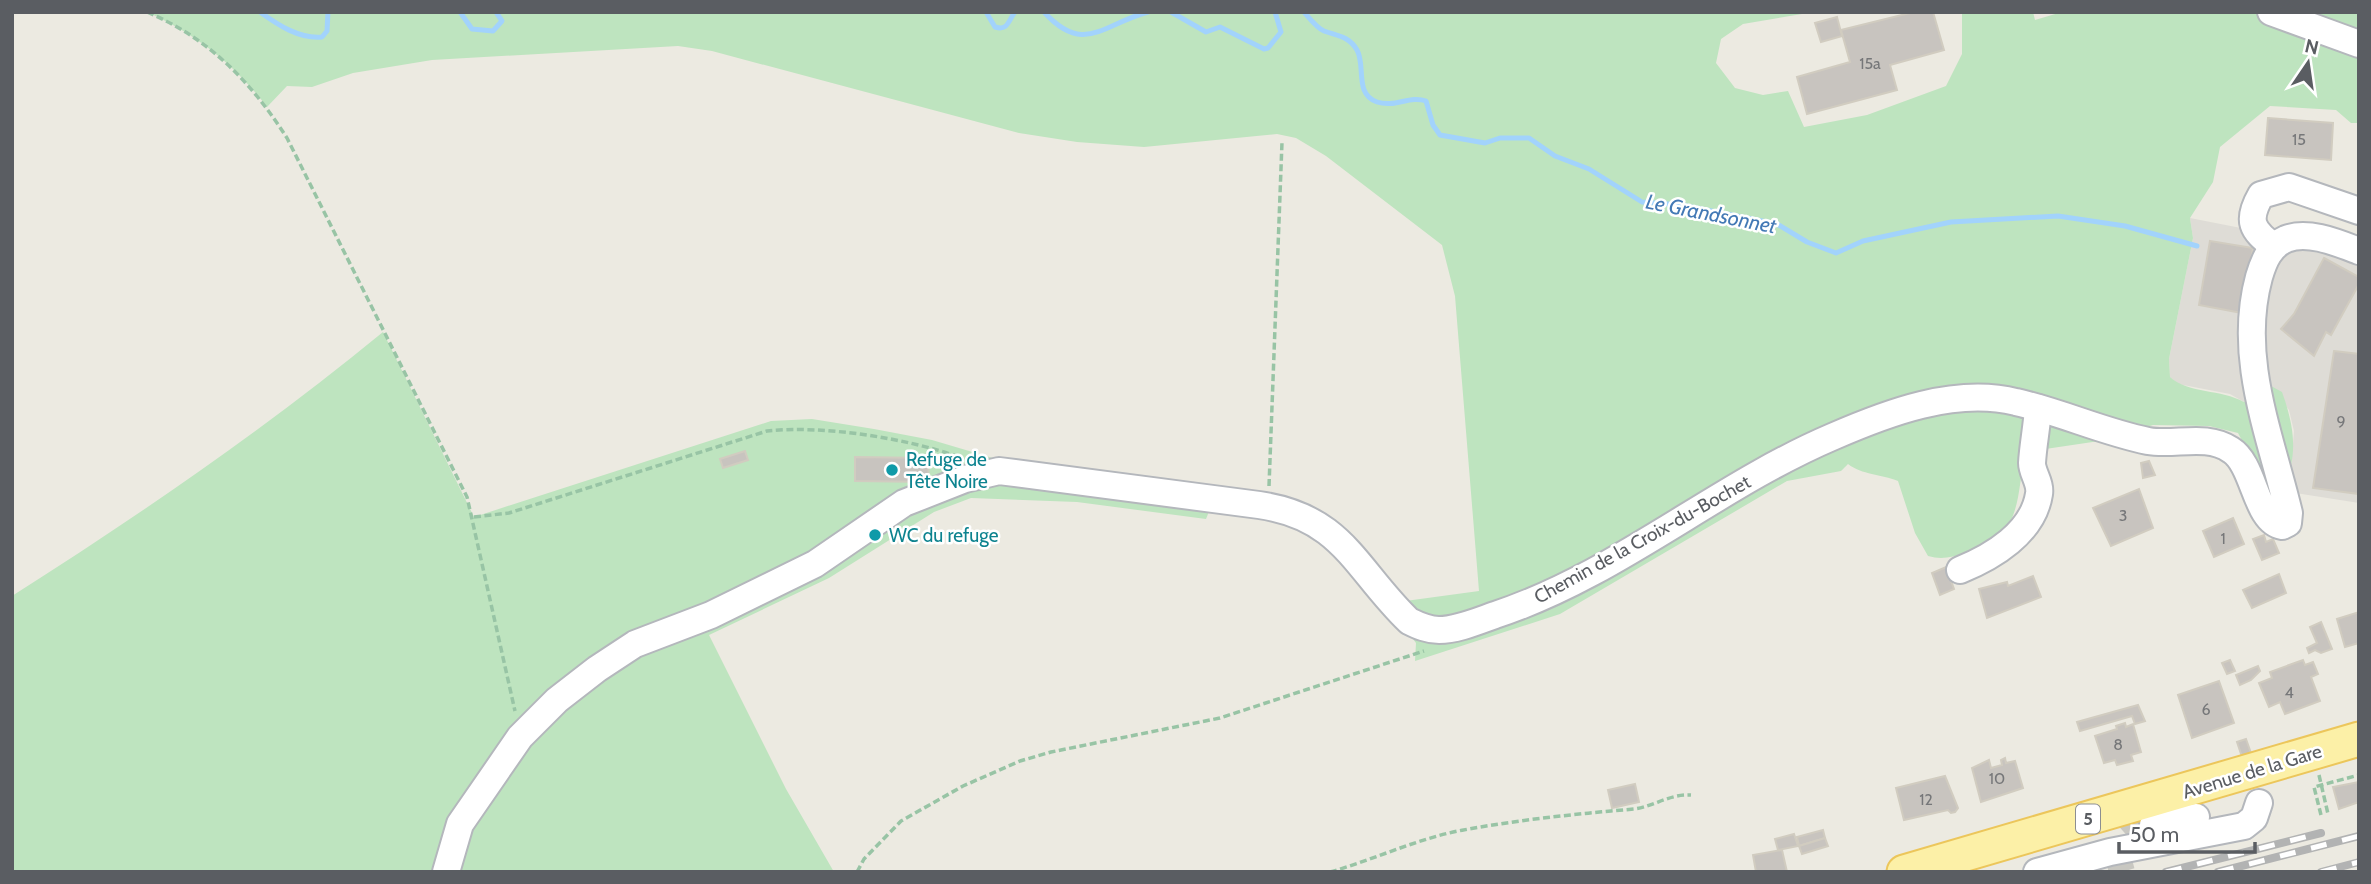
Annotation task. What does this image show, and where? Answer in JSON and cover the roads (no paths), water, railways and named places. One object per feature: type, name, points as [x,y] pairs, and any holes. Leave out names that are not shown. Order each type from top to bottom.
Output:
[{"type":"main road","name":"Avenue de la Gare","points":[[1904,872],[2359,739]]},
{"type":"street","points":[[2272,12],[2359,44]]},
{"type":"street","points":[[2359,211],[2289,187],[2261,195],[2252,223],[2254,232],[2273,246],[2288,238],[2310,236],[2359,250]]},
{"type":"street","name":"Chemin de la Croix-du-Bochet","points":[[446,872],[460,824],[520,737],[557,700],[635,644],[711,615],[816,564],[904,503],[965,479],[999,471],[1266,506],[1301,514],[1328,530],[1409,621],[1423,628],[1440,630],[1509,611],[1555,590],[1660,533],[1731,488],[1806,449],[1864,424],[1906,410],[1963,398],[2002,399],[2151,441],[2200,441],[2226,447],[2244,464],[2269,519],[2278,525],[2288,523],[2289,513],[2253,369],[2250,343],[2253,297],[2262,266],[2273,246]]},
{"type":"street","points":[[1960,570],[1981,561],[2007,544],[2033,513],[2039,495],[2032,466],[2038,408]]},
{"type":"street","points":[[2037,872],[2110,852],[2244,826],[2254,818],[2259,803],[2273,784],[2273,765]]},
{"type":"street","points":[[2152,825],[2259,803]]},
{"type":"waterway","name":"Le Grandsonnet","points":[[260,12],[289,30],[313,37],[322,37],[327,31],[328,12]]},
{"type":"waterway","name":"Le Grandsonnet","points":[[460,12],[472,29],[493,31],[502,21],[496,12]]},
{"type":"waterway","name":"Le Grandsonnet","points":[[986,12],[995,27],[999,28],[1003,28],[1015,12]]},
{"type":"waterway","name":"Le Grandsonnet","points":[[1044,12],[1058,25],[1071,32],[1083,34],[1106,29],[1148,12]]},
{"type":"waterway","name":"Le Grandsonnet","points":[[1171,12],[1206,32],[1220,27],[1264,49],[1268,48],[1281,32],[1275,12]]},
{"type":"waterway","name":"Le Grandsonnet","points":[[1304,12],[1321,30],[1342,37],[1354,45],[1360,56],[1365,93],[1370,98],[1384,103],[1414,99],[1426,101],[1433,125],[1440,135],[1485,143],[1500,138],[1529,138],[1555,156],[1589,169],[1642,202],[1681,205],[1777,224],[1807,242],[1836,253],[1863,241],[1951,222],[2058,216],[2125,226],[2197,246]]},
{"type":"tunnel","points":[[2122,872],[2120,846],[2135,830],[2153,825]]},
{"type":"railway","points":[[2166,872],[2321,833]]},
{"type":"railway","points":[[2218,872],[2359,836]]},
{"type":"railway","points":[[2321,872],[2359,862]]},
{"type":"place","name":"Refuge de Tête Noire","points":[[892,470]]},
{"type":"place","name":"WC du refuge","points":[[875,535]]}]
